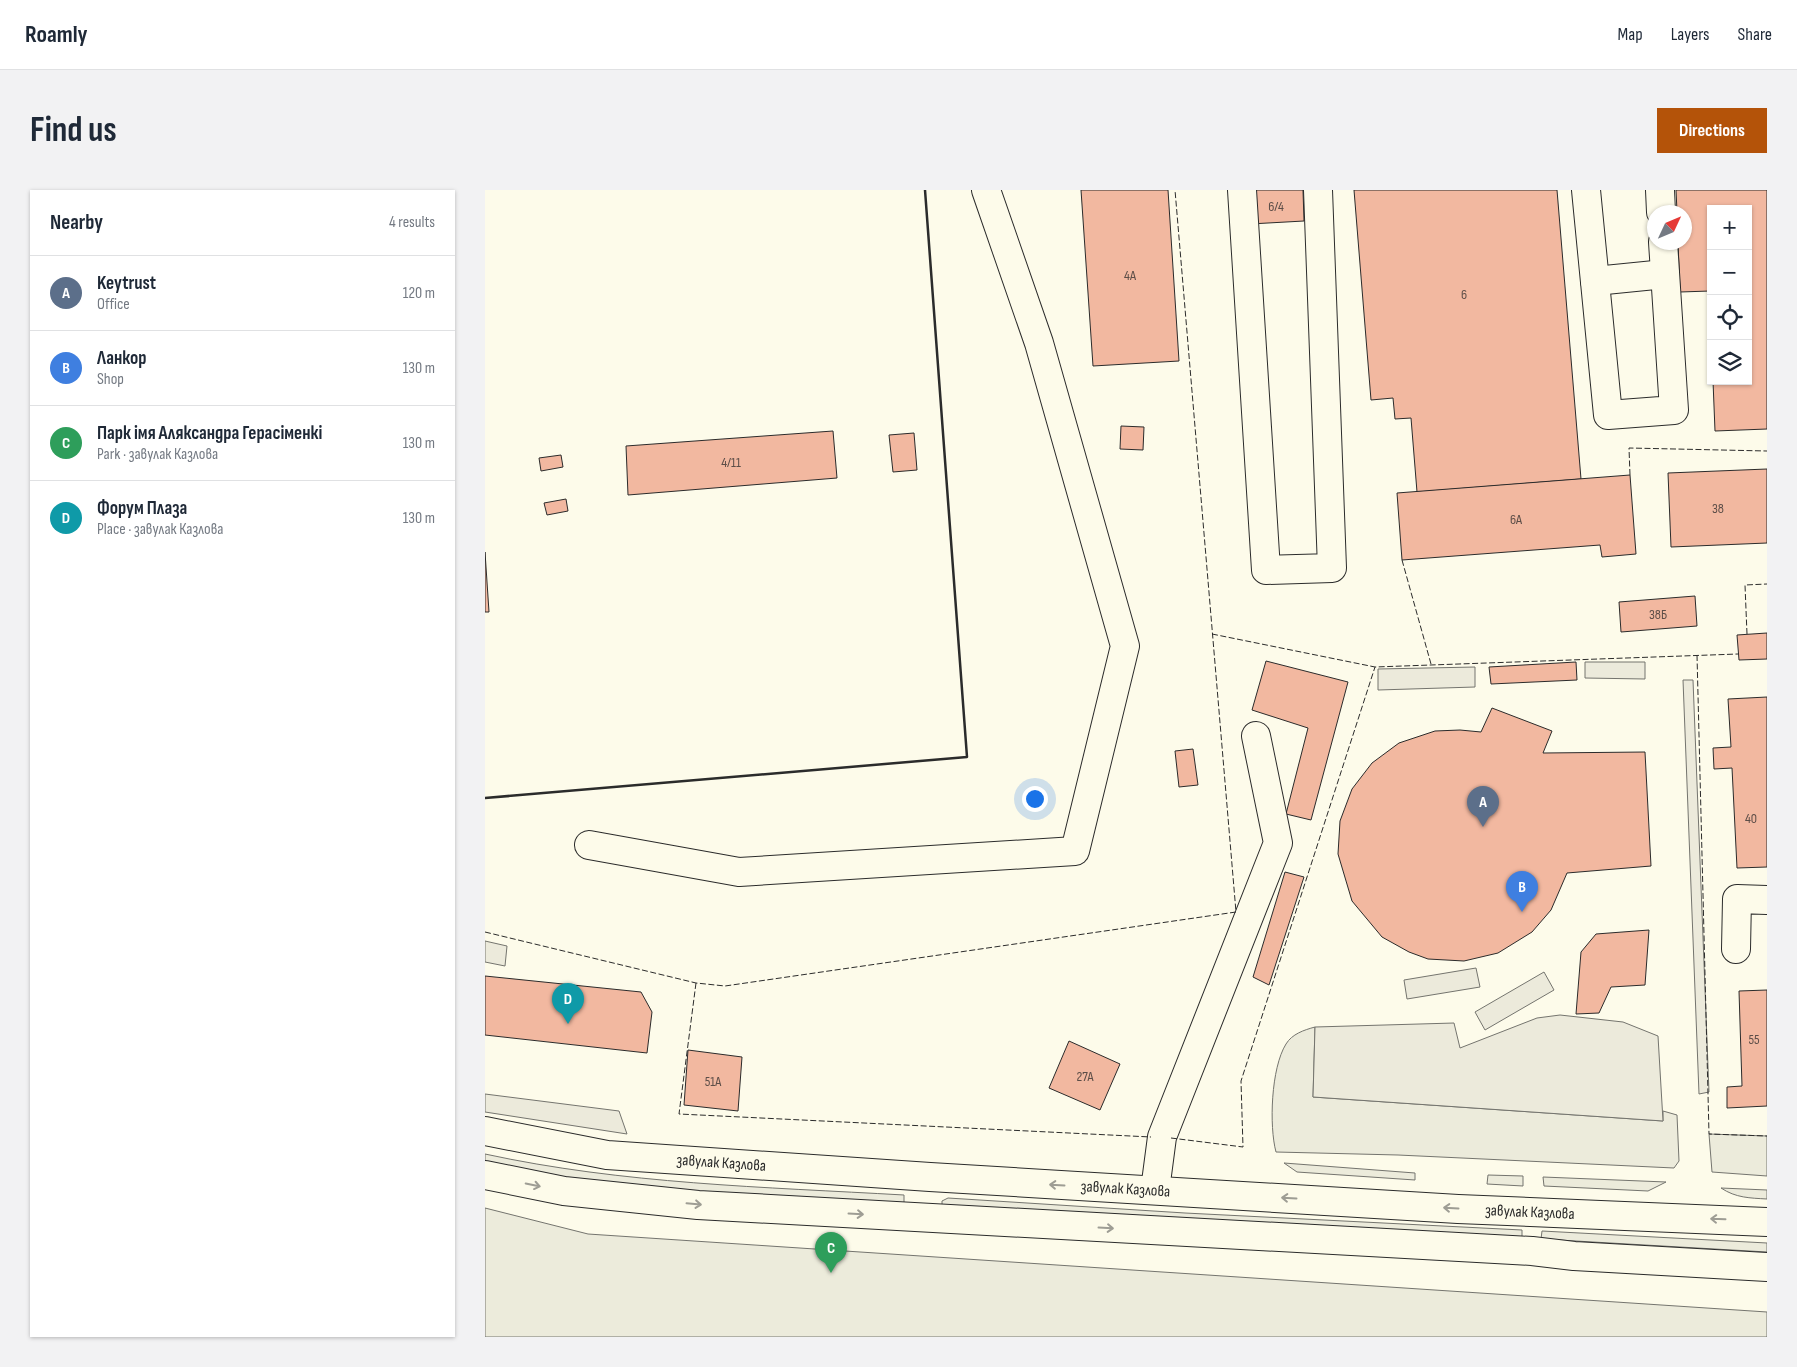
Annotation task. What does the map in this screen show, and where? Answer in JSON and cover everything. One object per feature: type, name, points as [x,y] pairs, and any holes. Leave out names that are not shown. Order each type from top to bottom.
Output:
[{"type":"main road","points":[[589,845],[739,872],[1075,851],[1125,646],[1039,343],[986,190]]},
{"type":"main road","points":[[1241,190],[1266,570],[1332,568],[1318,190]]},
{"type":"main road","points":[[1586,190],[1608,415],[1674,410],[1664,250]]},
{"type":"main road","points":[[1660,190],[1661,205]]},
{"type":"main road","points":[[1595,281],[1665,274]]},
{"type":"main road","points":[[1155,1190],[1162,1137],[1278,843],[1256,736]]},
{"type":"main road","points":[[1736,949],[1737,899],[1767,900]]},
{"type":"main road","name":"завулак Казлова","points":[[485,1131],[607,1155],[930,1177],[1533,1213],[1767,1222]]},
{"type":"main road","points":[[485,1175],[564,1191],[688,1204],[1522,1251],[1584,1257],[1767,1267]]},
{"type":"main road","points":[[929,1218],[930,1177]]},
{"type":"shaded area","points":[[1585,662],[1645,662],[1645,679],[1585,678]]},
{"type":"shaded area","points":[[1475,667],[1475,687],[1378,690],[1378,669]]},
{"type":"shaded area","points":[[1683,680],[1693,680],[1709,1092],[1699,1094]]},
{"type":"shaded area","points":[[485,941],[507,946],[505,966],[485,962]]},
{"type":"shaded area","points":[[1476,968],[1480,987],[1407,999],[1404,980]]},
{"type":"shaded area","points":[[1544,972],[1554,990],[1485,1030],[1475,1012]]},
{"type":"shaded area","points":[[1560,1015],[1623,1022],[1658,1036],[1663,1121],[1313,1097],[1315,1027],[1454,1023],[1460,1048],[1537,1018]]},
{"type":"shaded area","points":[[1315,1027],[1313,1097],[1663,1121],[1663,1111],[1677,1115],[1679,1161],[1674,1168],[1398,1155],[1276,1152],[1272,1113],[1274,1082],[1281,1054],[1286,1044],[1295,1035]]},
{"type":"shaded area","points":[[485,1094],[619,1111],[627,1134],[485,1112]]},
{"type":"shaded area","points":[[1709,1134],[1767,1136],[1767,1176],[1712,1172]]},
{"type":"shaded area","points":[[485,1154],[589,1172],[641,1178],[694,1183],[904,1195],[904,1205],[693,1192],[589,1181],[485,1163]]},
{"type":"shaded area","points":[[1284,1163],[1415,1173],[1415,1180],[1297,1172]]},
{"type":"shaded area","points":[[1488,1175],[1523,1176],[1523,1186],[1487,1184]]},
{"type":"shaded area","points":[[1543,1177],[1666,1182],[1648,1191],[1544,1186]]},
{"type":"shaded area","points":[[1721,1188],[1767,1190],[1767,1199],[1738,1196]]},
{"type":"shaded area","points":[[948,1198],[1185,1213],[1522,1230],[1522,1238],[942,1205],[942,1201]]},
{"type":"shaded area","points":[[485,1208],[588,1234],[1767,1312],[1767,1337],[485,1337]]},
{"type":"shaded area","points":[[1542,1231],[1767,1243],[1767,1252],[1541,1239]]},
{"type":"building","points":[[1081,190],[1168,190],[1179,361],[1093,366]]},
{"type":"building","points":[[1248,190],[1303,190],[1304,221],[1250,224]]},
{"type":"building","points":[[1354,190],[1557,190],[1581,479],[1417,492],[1411,418],[1395,419],[1393,398],[1371,400]]},
{"type":"building","points":[[1676,190],[1767,190],[1767,429],[1715,431],[1713,385],[1752,385],[1752,205],[1707,205],[1707,291],[1680,292],[1678,250],[1692,250],[1692,205],[1677,205]]},
{"type":"building","points":[[1121,426],[1144,427],[1143,450],[1120,449]]},
{"type":"building","points":[[833,431],[837,478],[628,495],[626,446]]},
{"type":"building","points":[[914,433],[917,470],[893,472],[889,435]]},
{"type":"building","points":[[561,455],[563,467],[541,471],[539,458]]},
{"type":"building","points":[[1767,469],[1767,543],[1671,547],[1668,473]]},
{"type":"building","points":[[1630,475],[1636,554],[1602,557],[1600,545],[1402,560],[1397,493]]},
{"type":"building","points":[[566,499],[568,511],[547,515],[544,503]]},
{"type":"building","points":[[485,552],[489,612],[485,612]]},
{"type":"building","points":[[1695,596],[1697,626],[1621,632],[1619,602]]},
{"type":"building","points":[[1767,633],[1767,659],[1739,660],[1737,635]]},
{"type":"building","points":[[1266,661],[1348,682],[1311,820],[1286,814],[1308,728],[1252,710]]},
{"type":"building","points":[[1576,662],[1577,680],[1491,684],[1489,667]]},
{"type":"building","points":[[1767,697],[1767,867],[1737,868],[1732,768],[1714,769],[1713,748],[1731,747],[1728,699]]},
{"type":"building","points":[[1492,708],[1552,731],[1543,753],[1645,752],[1651,866],[1567,873],[1551,910],[1532,932],[1498,953],[1464,961],[1428,959],[1409,952],[1382,937],[1352,901],[1338,854],[1340,821],[1352,789],[1372,763],[1399,743],[1435,731],[1460,730],[1481,732]]},
{"type":"building","points":[[1193,749],[1198,785],[1179,787],[1175,751]]},
{"type":"building","points":[[1285,872],[1304,877],[1269,985],[1253,977]]},
{"type":"building","points":[[1649,930],[1645,985],[1611,987],[1599,1013],[1576,1014],[1581,952],[1596,934]]},
{"type":"building","points":[[485,976],[641,992],[652,1012],[647,1053],[485,1035]]},
{"type":"building","points":[[1767,990],[1767,1106],[1727,1108],[1727,1087],[1742,1086],[1739,991]]},
{"type":"building","points":[[1069,1041],[1120,1064],[1100,1110],[1049,1088]]},
{"type":"building","points":[[688,1050],[742,1057],[738,1111],[684,1105]]},
{"type":"fence","points":[[485,932],[696,983],[725,986],[1236,912],[1175,190]]},
{"type":"fence","points":[[1630,475],[1629,448],[1767,451]]},
{"type":"fence","points":[[1402,560],[1431,664]]},
{"type":"fence","points":[[1747,634],[1745,585],[1767,584]]},
{"type":"fence","points":[[1212,634],[1375,667],[1738,654]]},
{"type":"fence","points":[[1697,655],[1709,1134],[1767,1136]]},
{"type":"fence","points":[[1171,1138],[1243,1147],[1241,1081],[1375,667]]},
{"type":"fence","points":[[696,983],[679,1114],[1151,1137]]},
{"type":"wall","points":[[485,798],[967,757],[925,190]]},
{"type":"place","name":"Keytrust","points":[[1483,827]]},
{"type":"place","name":"Ланкор","points":[[1522,912]]},
{"type":"place","name":"Форум Плаза","points":[[568,1024]]},
{"type":"place","name":"Парк імя Аляксандра Герасіменкі","points":[[831,1273]]}]
